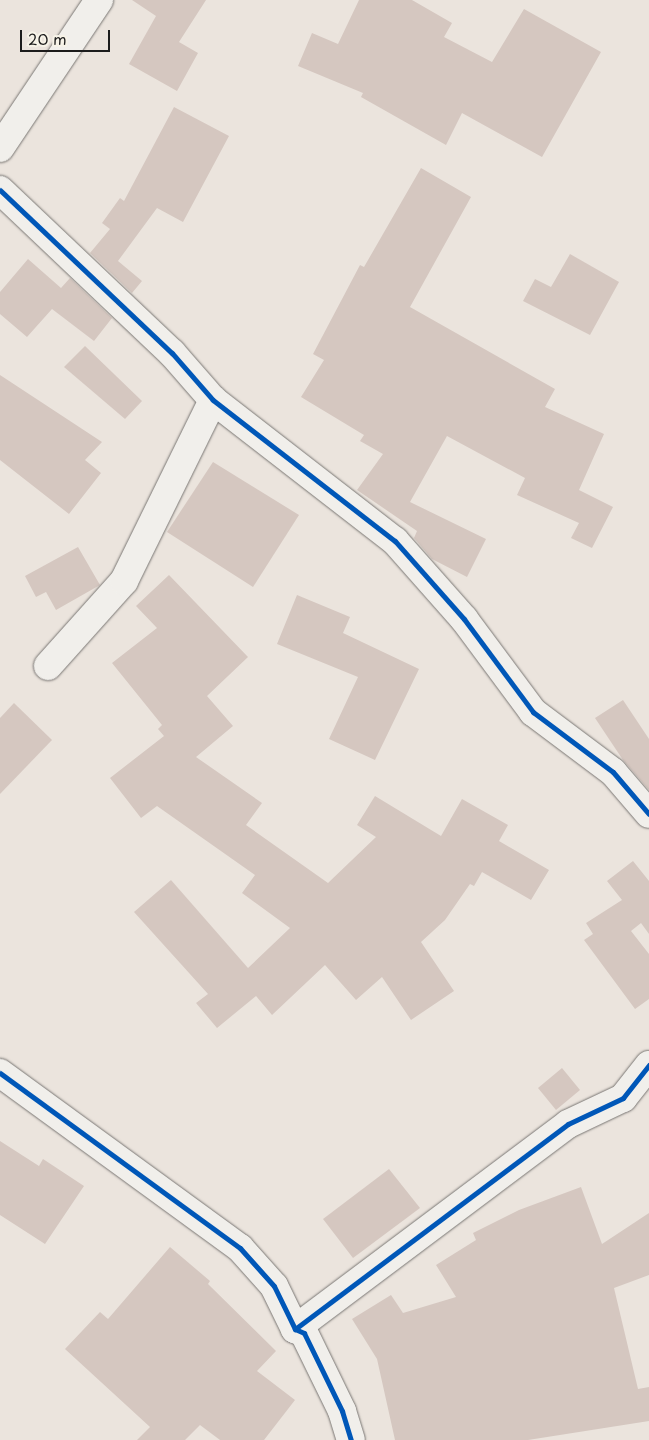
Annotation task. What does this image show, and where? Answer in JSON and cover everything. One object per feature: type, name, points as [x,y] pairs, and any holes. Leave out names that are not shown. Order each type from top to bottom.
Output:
[{"type":"street","points":[[0,148],[98,0]]},
{"type":"street","points":[[0,190],[172,353],[213,400],[396,541],[464,619],[533,712],[613,772],[649,814]]},
{"type":"street","points":[[48,666],[124,580],[213,400]]},
{"type":"street","points":[[0,1073],[240,1248],[274,1286],[295,1329],[304,1333],[342,1411],[351,1440]]},
{"type":"street","points":[[295,1329],[568,1124],[623,1098],[647,1076]]},
{"type":"building","points":[[132,0],[206,0],[179,42],[198,53],[177,91],[129,64],[156,16]]},
{"type":"building","points":[[359,0],[412,0],[452,23],[444,37],[492,62],[524,9],[601,52],[542,157],[462,113],[446,145],[361,97],[363,93],[298,66],[312,33],[338,44]]},
{"type":"building","points":[[174,107],[229,136],[183,222],[157,208],[118,261],[142,281],[132,293],[90,253],[110,229],[102,223],[120,198],[124,201]]},
{"type":"building","points":[[421,168],[471,197],[410,307],[555,389],[545,407],[604,434],[579,490],[613,507],[592,548],[571,538],[579,523],[517,495],[525,478],[447,436],[410,502],[486,539],[467,577],[432,559],[414,538],[417,531],[357,490],[383,454],[360,441],[364,435],[301,397],[324,360],[313,354],[360,265],[364,267]]},
{"type":"building","points":[[570,254],[619,282],[590,335],[523,301],[535,279],[551,287]]},
{"type":"building","points":[[28,259],[61,288],[70,278],[112,318],[94,341],[52,309],[27,337],[0,314],[0,292]]},
{"type":"building","points":[[85,346],[142,401],[125,419],[64,367]]},
{"type":"building","points":[[0,375],[102,442],[85,460],[101,473],[69,514],[0,460]]},
{"type":"building","points":[[213,462],[299,515],[253,587],[167,532]]},
{"type":"building","points":[[78,547],[100,585],[56,610],[46,592],[36,597],[25,576]]},
{"type":"building","points":[[169,575],[248,657],[207,696],[233,726],[196,757],[262,803],[246,825],[328,883],[376,837],[357,825],[375,796],[441,836],[462,799],[508,825],[499,841],[549,870],[531,900],[482,872],[474,886],[470,884],[445,920],[421,942],[454,991],[411,1020],[382,977],[356,1000],[325,965],[272,1015],[256,996],[217,1028],[196,1003],[208,994],[134,912],[171,880],[248,968],[290,928],[242,893],[255,875],[157,806],[141,818],[110,778],[164,736],[158,729],[162,725],[112,663],[157,628],[136,606]]},
{"type":"building","points":[[297,595],[350,617],[343,633],[419,669],[375,760],[329,739],[358,677],[277,644]]},
{"type":"building","points":[[623,700],[649,739],[649,790],[623,760],[595,718]]},
{"type":"building","points":[[14,703],[52,740],[0,794],[0,718]]},
{"type":"building","points":[[633,861],[649,881],[649,934],[641,923],[631,931],[649,954],[649,999],[635,1009],[584,940],[593,934],[586,923],[622,900],[607,881]]},
{"type":"building","points":[[562,1068],[580,1090],[556,1110],[538,1088]]},
{"type":"building","points":[[0,1141],[39,1166],[43,1159],[84,1186],[45,1244],[0,1215]]},
{"type":"building","points":[[389,1169],[420,1208],[353,1258],[323,1219]]},
{"type":"building","points":[[581,1187],[602,1244],[649,1213],[649,1275],[614,1288],[638,1389],[649,1387],[649,1421],[528,1440],[395,1440],[377,1359],[352,1319],[391,1295],[403,1313],[456,1297],[436,1265],[476,1240],[473,1233],[519,1210]]},
{"type":"building","points":[[170,1247],[210,1281],[208,1284],[276,1351],[257,1371],[295,1400],[264,1440],[220,1440],[200,1425],[185,1440],[137,1440],[150,1427],[65,1349],[100,1312],[108,1319]]},
{"type":"cycle path","points":[[0,190],[172,353],[213,400],[395,541],[464,619],[533,712],[613,772],[649,814]]},
{"type":"cycle path","points":[[295,1329],[568,1124],[623,1098],[649,1065]]},
{"type":"cycle path","points":[[0,1073],[240,1248],[274,1286],[295,1329],[304,1333],[342,1411],[351,1440]]}]
